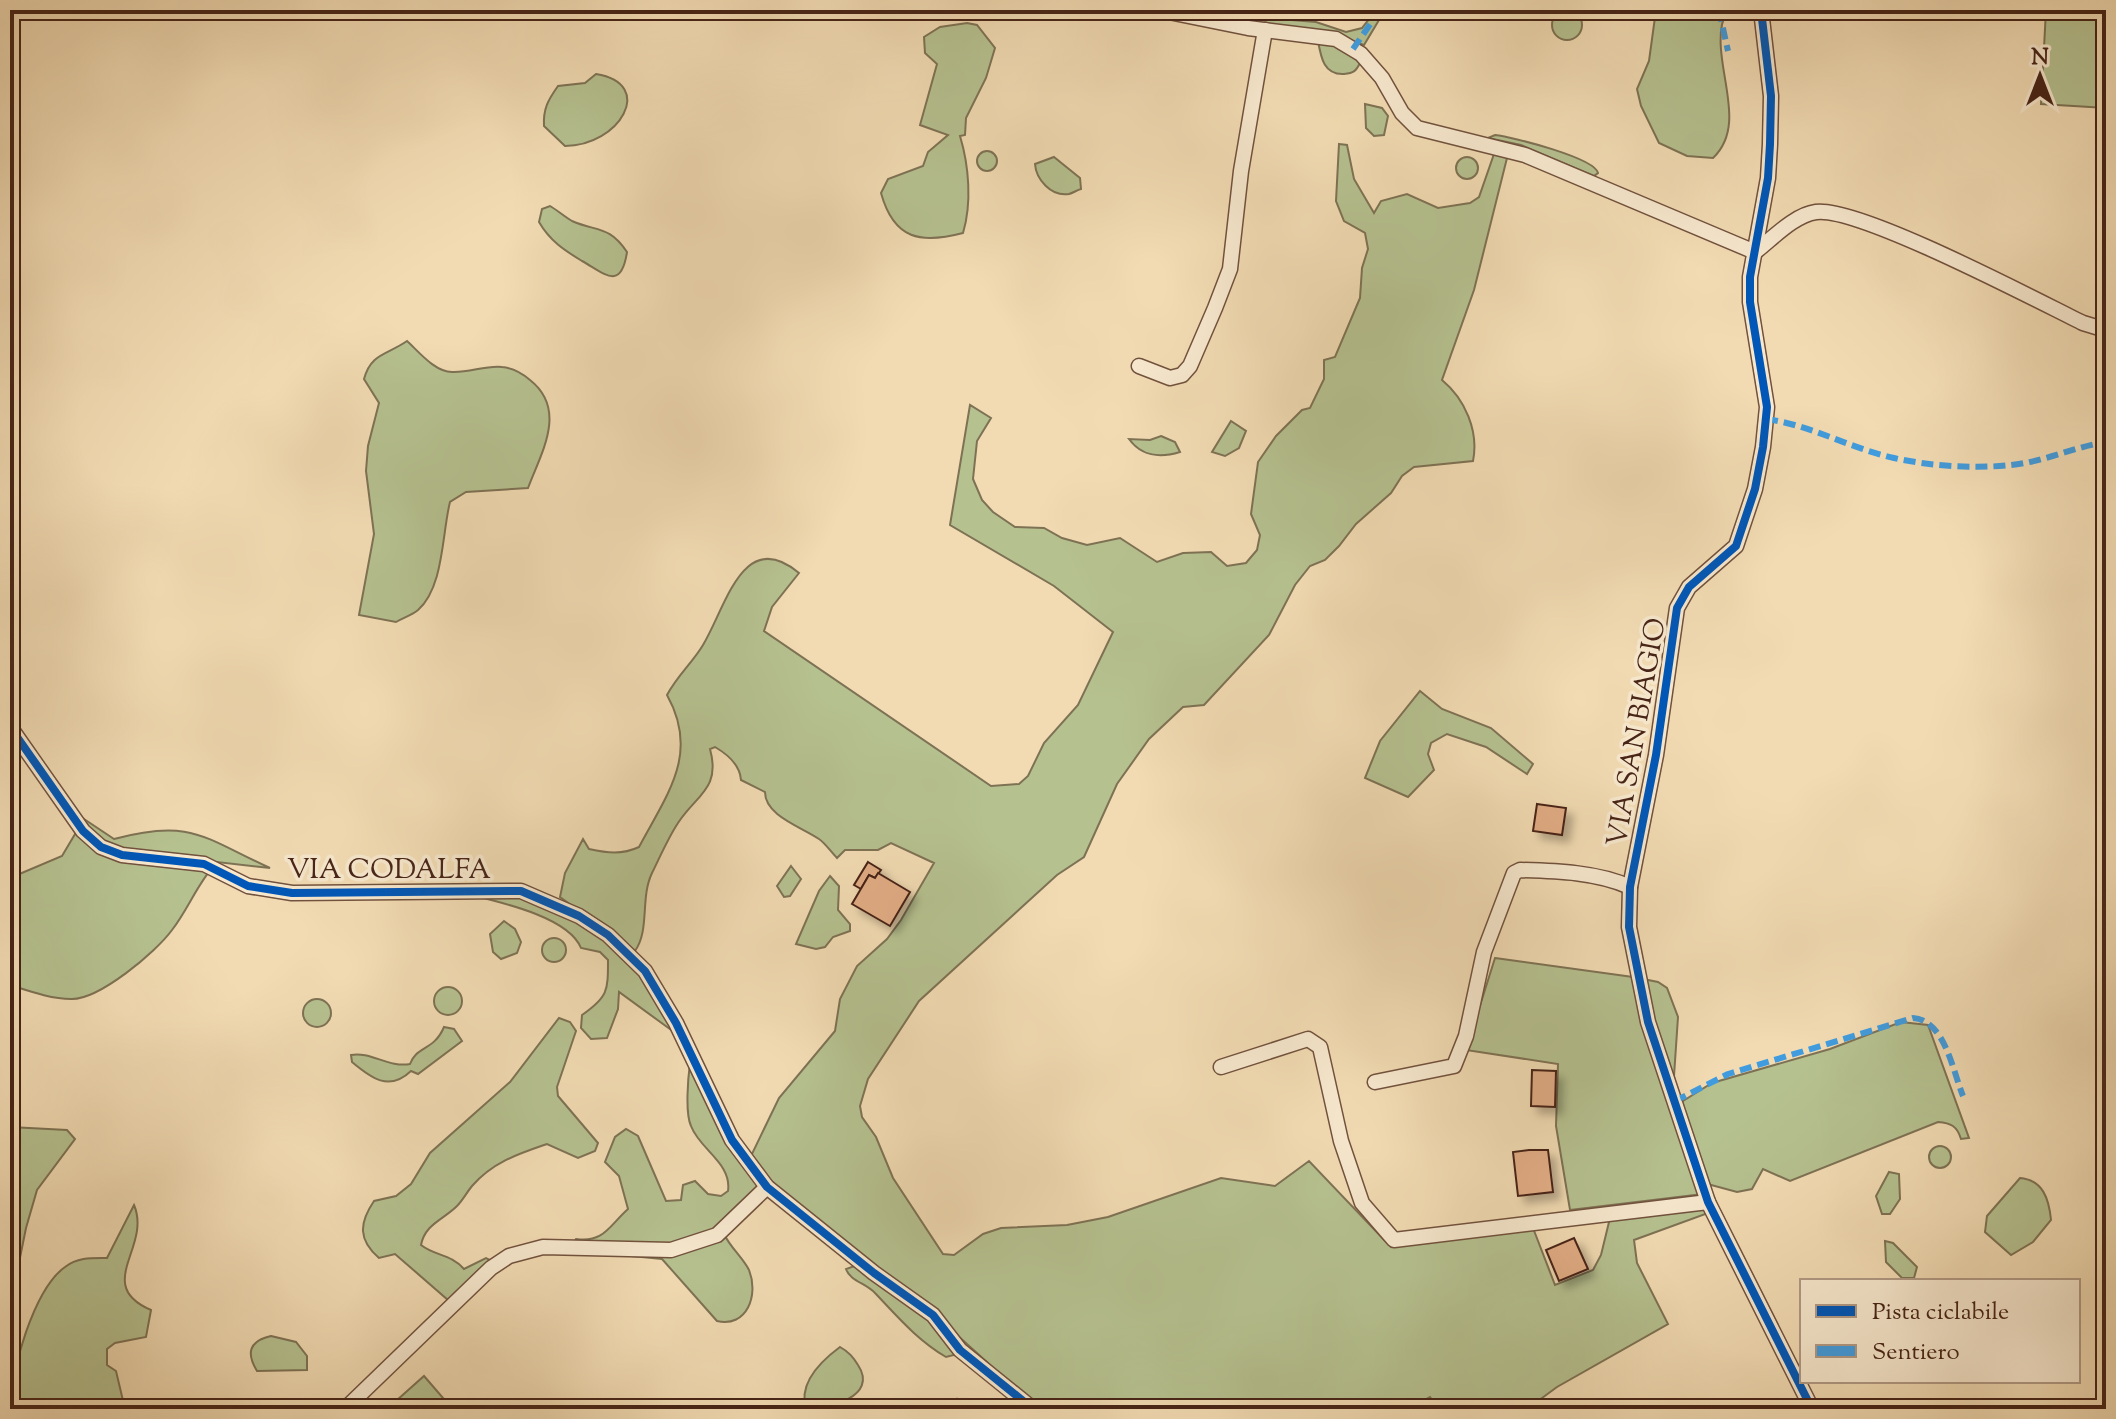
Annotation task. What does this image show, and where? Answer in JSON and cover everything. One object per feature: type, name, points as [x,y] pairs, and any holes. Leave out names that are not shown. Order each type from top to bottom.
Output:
[{"type":"street","points":[[1159,10],[1265,30],[1336,39],[1361,54],[1382,78],[1402,113],[1417,128],[1525,155],[1755,252],[1801,216],[1830,212],[1904,238],[2083,323],[2106,330]]},
{"type":"street","name":"VIA SAN BIAGIO","points":[[1761,10],[1771,96],[1770,144],[1750,302],[1767,407],[1755,489],[1736,546],[1689,587],[1677,608],[1656,755],[1630,887],[1629,927],[1640,993],[1708,1202],[1812,1409]]},
{"type":"street","points":[[1139,366],[1170,378],[1182,375],[1190,366],[1230,269],[1241,171],[1265,30]]},
{"type":"street","name":"VIA CODALFA","points":[[10,727],[83,831],[101,847],[122,855],[204,864],[248,886],[292,893],[521,891],[579,916],[608,935],[645,971],[676,1023],[732,1140],[767,1187],[874,1273],[926,1309],[960,1350],[1033,1409]]},
{"type":"street","points":[[1375,1082],[1454,1066],[1466,1036],[1484,952],[1514,873],[1520,870],[1560,872],[1612,879],[1630,887]]},
{"type":"street","points":[[1221,1067],[1308,1039],[1320,1047],[1341,1141],[1362,1203],[1394,1240],[1708,1202]]},
{"type":"street","points":[[345,1409],[491,1268],[509,1256],[543,1247],[671,1250],[717,1235],[767,1187]]},
{"type":"green space","points":[[1376,10],[1385,10],[1364,45],[1341,37],[1264,26],[1256,17],[1316,22],[1346,32],[1362,28]]},
{"type":"green space","points":[[1567,10],[1573,11],[1581,19],[1581,31],[1573,39],[1567,40],[1561,39],[1553,31],[1552,25],[1553,19],[1561,11]]},
{"type":"green space","points":[[1656,10],[1727,10],[1721,28],[1721,47],[1729,125],[1724,143],[1713,158],[1687,156],[1659,143],[1641,106],[1637,89],[1649,61]]},
{"type":"green space","points":[[2046,10],[2106,10],[2106,108],[2041,104]]},
{"type":"green space","points":[[967,23],[977,25],[995,48],[986,78],[966,118],[965,135],[960,136],[968,184],[966,221],[963,233],[922,238],[911,235],[893,221],[881,193],[888,179],[923,166],[928,152],[948,135],[920,125],[937,64],[925,53],[924,37],[940,27]]},
{"type":"green space","points":[[1318,41],[1346,50],[1360,63],[1357,68],[1347,74],[1332,72],[1322,59]]},
{"type":"green space","points":[[596,74],[614,80],[624,89],[627,101],[624,114],[615,126],[601,136],[565,146],[544,126],[547,105],[558,86],[585,83]]},
{"type":"green space","points":[[1365,104],[1382,108],[1388,116],[1384,135],[1374,136],[1366,128]]},
{"type":"green space","points":[[1495,135],[1569,155],[1593,167],[1598,173],[1594,176],[1521,145],[1488,138]]},
{"type":"green space","points":[[1339,144],[1347,145],[1354,179],[1374,213],[1381,201],[1407,194],[1438,208],[1470,203],[1479,197],[1494,154],[1508,154],[1474,290],[1442,380],[1457,396],[1468,416],[1474,438],[1473,461],[1414,467],[1402,476],[1391,493],[1356,524],[1325,560],[1310,566],[1295,585],[1269,635],[1204,705],[1183,707],[1149,739],[1117,784],[1084,857],[1057,875],[919,1001],[868,1079],[860,1106],[862,1117],[876,1137],[893,1178],[943,1254],[954,1255],[983,1234],[1001,1228],[1067,1225],[1108,1217],[1221,1178],[1275,1186],[1309,1161],[1388,1244],[1533,1228],[1555,1285],[1593,1270],[1601,1255],[1610,1218],[1707,1203],[1711,1212],[1634,1240],[1637,1263],[1668,1324],[1557,1387],[1527,1409],[1439,1409],[1430,1397],[1408,1409],[1039,1409],[957,1335],[783,1198],[750,1158],[779,1098],[835,1031],[840,999],[857,966],[887,939],[934,863],[891,843],[878,850],[845,850],[837,858],[819,839],[771,808],[765,792],[741,780],[732,760],[715,747],[710,749],[713,763],[709,783],[667,841],[648,883],[642,933],[635,951],[560,897],[565,873],[583,839],[589,849],[602,852],[620,852],[639,847],[669,791],[680,755],[676,716],[667,695],[703,645],[739,577],[750,565],[764,559],[780,561],[799,573],[772,607],[764,631],[991,786],[1019,784],[1028,776],[1044,743],[1078,705],[1113,632],[1054,586],[950,525],[970,405],[991,418],[977,441],[973,479],[982,500],[1015,527],[1044,528],[1062,538],[1087,545],[1120,538],[1157,562],[1183,553],[1211,552],[1227,566],[1246,563],[1257,550],[1260,535],[1251,514],[1258,462],[1276,436],[1302,410],[1310,408],[1324,379],[1324,360],[1335,357],[1360,298],[1362,268],[1368,249],[1365,233],[1344,221],[1336,201]]},
{"type":"green space","points":[[987,151],[994,154],[997,161],[994,168],[987,171],[980,168],[977,161],[980,154]]},
{"type":"green space","points":[[1054,157],[1080,178],[1081,189],[1069,194],[1056,193],[1041,181],[1035,164]]},
{"type":"green space","points":[[1467,157],[1475,160],[1478,168],[1475,176],[1467,179],[1459,176],[1456,168],[1459,160]]},
{"type":"green space","points":[[550,206],[572,221],[614,237],[627,252],[621,272],[616,276],[604,274],[553,240],[539,222],[542,209]]},
{"type":"green space","points":[[407,341],[439,369],[458,372],[496,367],[521,374],[541,392],[548,405],[549,418],[544,446],[528,488],[466,492],[450,502],[433,588],[418,610],[396,622],[359,615],[374,534],[366,471],[368,446],[379,403],[364,379],[375,359]]},
{"type":"green space","points":[[1231,421],[1246,431],[1239,448],[1225,456],[1212,452]]},
{"type":"green space","points":[[1161,436],[1175,442],[1180,452],[1165,455],[1146,453],[1129,439],[1150,440]]},
{"type":"green space","points":[[1420,691],[1442,709],[1491,728],[1533,764],[1527,774],[1486,747],[1447,734],[1431,743],[1428,754],[1434,770],[1408,797],[1365,778],[1380,741]]},
{"type":"green space","points":[[84,819],[114,839],[162,830],[196,834],[270,868],[217,862],[164,939],[126,973],[96,992],[63,999],[10,985],[10,878],[62,856]]},
{"type":"green space","points":[[791,866],[801,879],[790,896],[784,897],[777,886]]},
{"type":"green space","points":[[830,876],[839,886],[838,910],[850,924],[850,931],[833,937],[825,947],[816,949],[796,944],[819,891]]},
{"type":"green space","points":[[520,894],[595,930],[621,950],[644,978],[674,1032],[619,992],[618,1009],[607,1038],[591,1039],[581,1028],[582,1015],[605,992],[608,960],[600,952],[581,948],[574,937],[550,920],[475,896]]},
{"type":"green space","points":[[504,921],[515,929],[521,942],[517,953],[501,959],[493,952],[490,934]]},
{"type":"green space","points":[[554,938],[563,941],[566,950],[563,959],[554,962],[545,959],[542,950],[545,941]]},
{"type":"green space","points":[[1495,958],[1633,977],[1658,982],[1667,988],[1678,1017],[1674,1076],[1676,1091],[1683,1101],[1712,1083],[1830,1049],[1901,1022],[1928,1025],[1969,1138],[1961,1139],[1953,1126],[1938,1122],[1790,1181],[1763,1169],[1752,1189],[1737,1192],[1700,1182],[1703,1194],[1570,1210],[1556,1126],[1558,1064],[1466,1050]]},
{"type":"green space","points":[[448,987],[458,991],[462,1001],[458,1011],[448,1015],[438,1011],[434,1001],[438,991]]},
{"type":"green space","points":[[317,999],[327,1003],[331,1013],[327,1023],[317,1027],[307,1023],[303,1013],[307,1003]]},
{"type":"green space","points":[[559,1018],[570,1022],[576,1031],[557,1087],[558,1096],[598,1143],[595,1151],[578,1158],[547,1144],[506,1160],[480,1178],[457,1206],[430,1227],[421,1245],[426,1249],[454,1260],[464,1269],[486,1258],[492,1261],[456,1302],[448,1300],[395,1254],[379,1258],[367,1245],[363,1224],[374,1201],[396,1196],[411,1184],[430,1153],[510,1082]]},
{"type":"green space","points":[[444,1027],[454,1029],[462,1041],[418,1074],[411,1071],[388,1082],[373,1077],[352,1062],[351,1055],[358,1054],[395,1064],[410,1064],[416,1054],[440,1035]]},
{"type":"green space","points":[[690,1063],[765,1186],[724,1234],[749,1270],[752,1280],[748,1308],[736,1320],[727,1322],[717,1321],[662,1259],[569,1250],[576,1239],[600,1236],[628,1209],[619,1176],[605,1162],[615,1137],[626,1129],[638,1136],[666,1201],[681,1200],[683,1185],[695,1181],[708,1194],[721,1196],[728,1191],[725,1172],[695,1135],[689,1120]]},
{"type":"green space","points":[[10,1127],[67,1130],[75,1139],[37,1190],[10,1307]]},
{"type":"green space","points":[[1940,1146],[1948,1149],[1951,1157],[1948,1165],[1940,1168],[1932,1165],[1929,1157],[1932,1149]]},
{"type":"green space","points":[[1889,1172],[1899,1174],[1900,1199],[1890,1214],[1882,1214],[1876,1196]]},
{"type":"green space","points":[[2020,1178],[2034,1182],[2043,1192],[2051,1220],[2033,1242],[2011,1255],[1985,1232],[1987,1216]]},
{"type":"green space","points":[[134,1205],[138,1221],[125,1277],[126,1289],[134,1300],[151,1310],[146,1337],[115,1343],[107,1349],[107,1365],[116,1371],[125,1409],[10,1409],[19,1354],[43,1293],[65,1267],[75,1261],[107,1258]]},
{"type":"green space","points":[[1885,1241],[1893,1243],[1917,1267],[1914,1278],[1902,1278],[1886,1262]]},
{"type":"green space","points":[[857,1265],[925,1313],[958,1354],[946,1357],[917,1335],[871,1290],[848,1273],[846,1269]]},
{"type":"green space","points":[[271,1336],[296,1342],[307,1356],[307,1370],[257,1371],[251,1359],[252,1349],[258,1341]]},
{"type":"green space","points":[[840,1347],[858,1365],[863,1376],[862,1385],[857,1393],[838,1404],[806,1409],[804,1399],[808,1382],[819,1366]]},
{"type":"green space","points":[[424,1376],[450,1406],[446,1409],[387,1409]]},
{"type":"building","points":[[1537,804],[1566,808],[1562,835],[1533,831]]},
{"type":"building","points":[[868,862],[881,870],[875,878],[869,875],[861,889],[854,885]]},
{"type":"building","points":[[878,873],[910,892],[890,926],[852,904],[869,875],[875,878]]},
{"type":"building","points":[[1532,1070],[1556,1071],[1555,1107],[1531,1106]]},
{"type":"building","points":[[1548,1150],[1553,1192],[1518,1196],[1513,1152]]},
{"type":"building","points":[[1574,1238],[1588,1269],[1559,1281],[1546,1250]]},
{"type":"building","points":[[957,1399],[967,1409],[947,1409]]},
{"type":"marked path","points":[[1353,49],[1380,10]]},
{"type":"marked path","points":[[1719,10],[1728,51]]},
{"type":"marked path","points":[[1766,419],[1799,426],[1894,458],[1952,466],[2023,463],[2106,442]]},
{"type":"marked path","points":[[1675,1101],[1728,1074],[1913,1018],[1924,1021],[1940,1037],[1963,1096]]},
{"type":"cycle path","points":[[1761,10],[1771,96],[1770,144],[1768,178],[1750,277],[1750,302],[1767,407],[1763,447],[1755,489],[1736,546],[1689,587],[1677,608],[1656,755],[1630,887],[1629,927],[1648,1022],[1708,1202],[1812,1409]]},
{"type":"cycle path","points":[[10,727],[83,831],[101,847],[122,855],[204,864],[248,886],[292,893],[521,891],[579,916],[608,935],[645,971],[676,1023],[732,1140],[767,1187],[874,1273],[933,1315],[960,1350],[1033,1409]]}]
